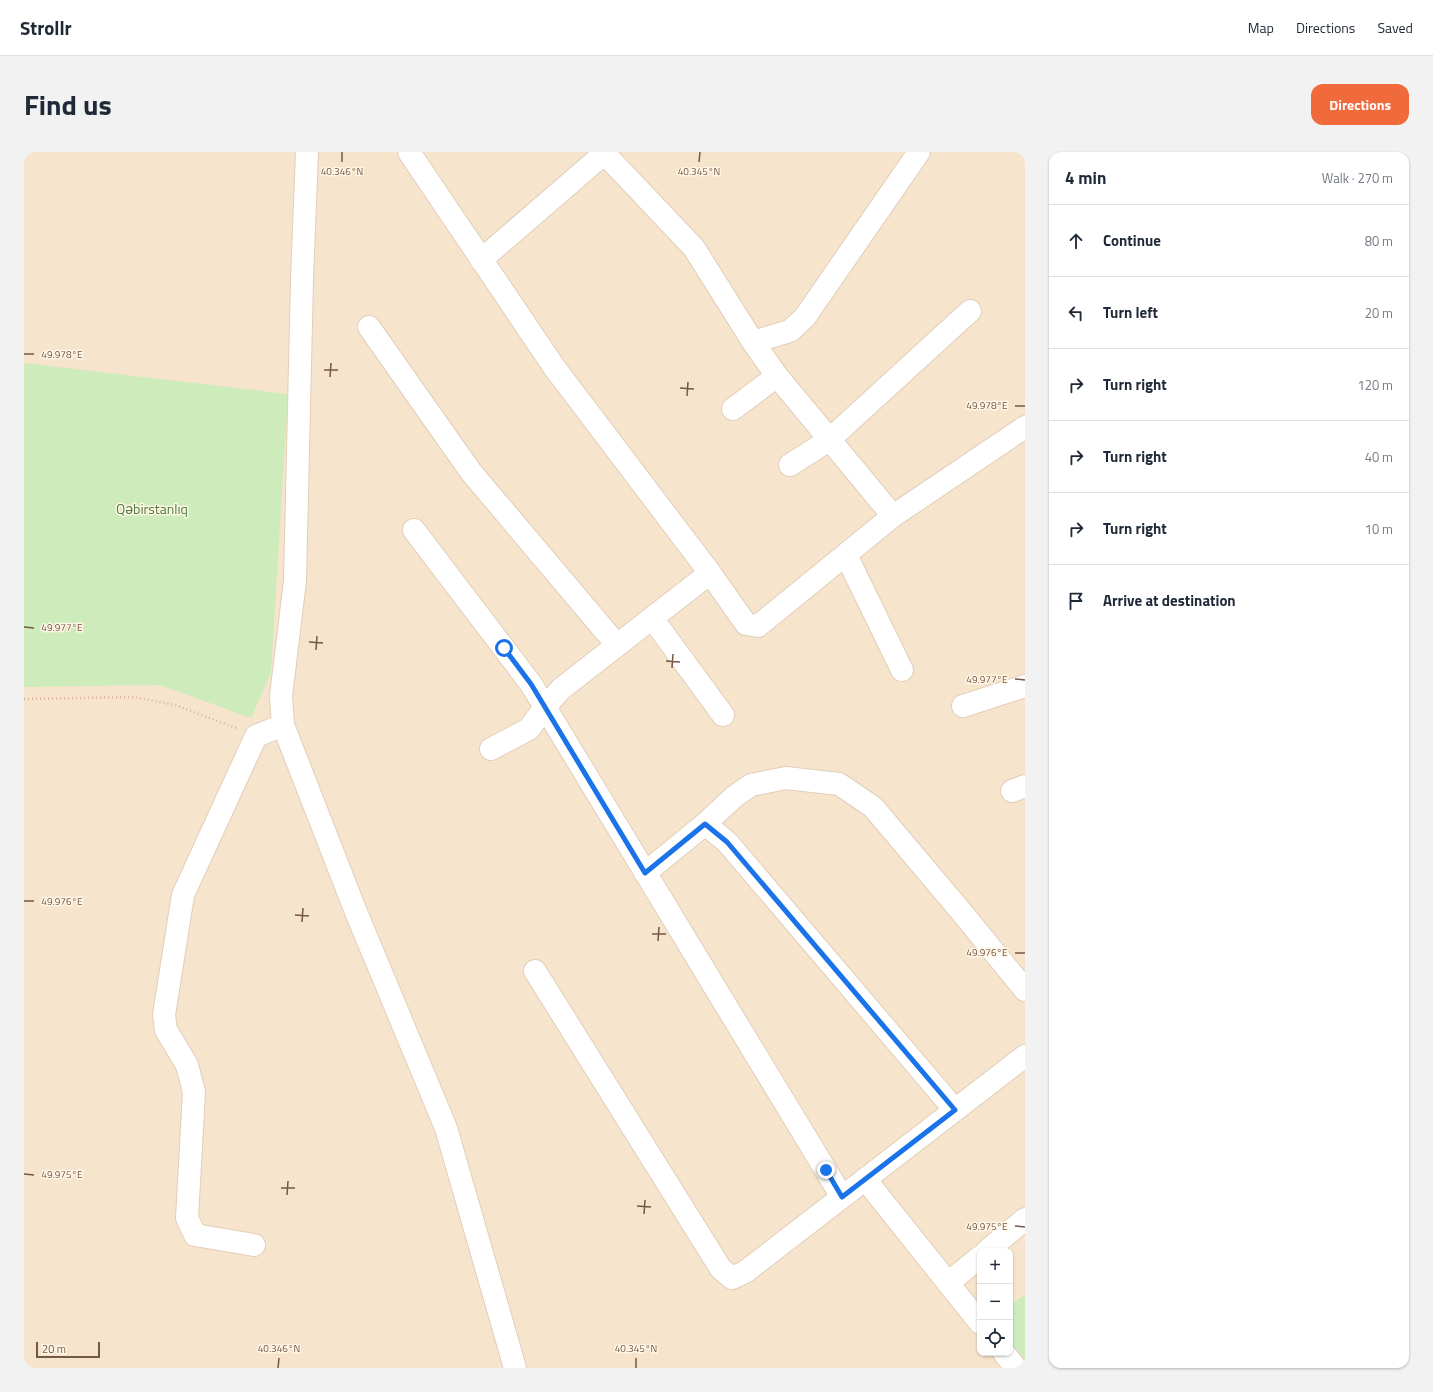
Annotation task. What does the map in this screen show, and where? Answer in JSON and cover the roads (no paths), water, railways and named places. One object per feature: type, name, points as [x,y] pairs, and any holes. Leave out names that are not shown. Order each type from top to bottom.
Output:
[{"type":"street","points":[[307,152],[302,279],[295,581],[282,696],[283,725],[356,912],[446,1128],[515,1368]]},
{"type":"street","points":[[409,152],[554,367],[710,573],[746,624],[758,626],[893,516],[1025,427]]},
{"type":"street","points":[[481,260],[604,152],[694,248],[753,342],[777,376],[893,516]]},
{"type":"street","points":[[753,342],[790,331],[805,317],[918,152]]},
{"type":"street","points":[[790,465],[829,440],[970,311]]},
{"type":"street","points":[[369,327],[471,472],[617,645]]},
{"type":"street","points":[[733,409],[777,376]]},
{"type":"street","points":[[414,530],[531,684],[842,1197]]},
{"type":"street","points":[[846,555],[902,670]]},
{"type":"street","points":[[491,749],[529,729],[545,707],[561,689],[710,573]]},
{"type":"street","points":[[652,618],[723,715]]},
{"type":"street","points":[[963,706],[1025,686]]},
{"type":"street","points":[[254,1245],[195,1235],[187,1218],[194,1092],[187,1065],[166,1030],[164,1015],[184,895],[256,736],[283,725]]},
{"type":"street","points":[[645,873],[705,824],[734,797],[751,786],[786,778],[839,784],[873,807],[1025,990]]},
{"type":"street","points":[[705,824],[727,842],[955,1110]]},
{"type":"street","points":[[535,970],[721,1269],[732,1278],[745,1272],[1025,1056]]},
{"type":"street","points":[[865,1179],[978,1320]]},
{"type":"street","points":[[991,1248],[1025,1219]]},
{"type":"street","points":[[948,1283],[977,1259]]},
{"type":"street","points":[[1006,1356],[1016,1368]]},
{"type":"park label","name":"Qəbirstanlıq","points":[[152,508]]}]
